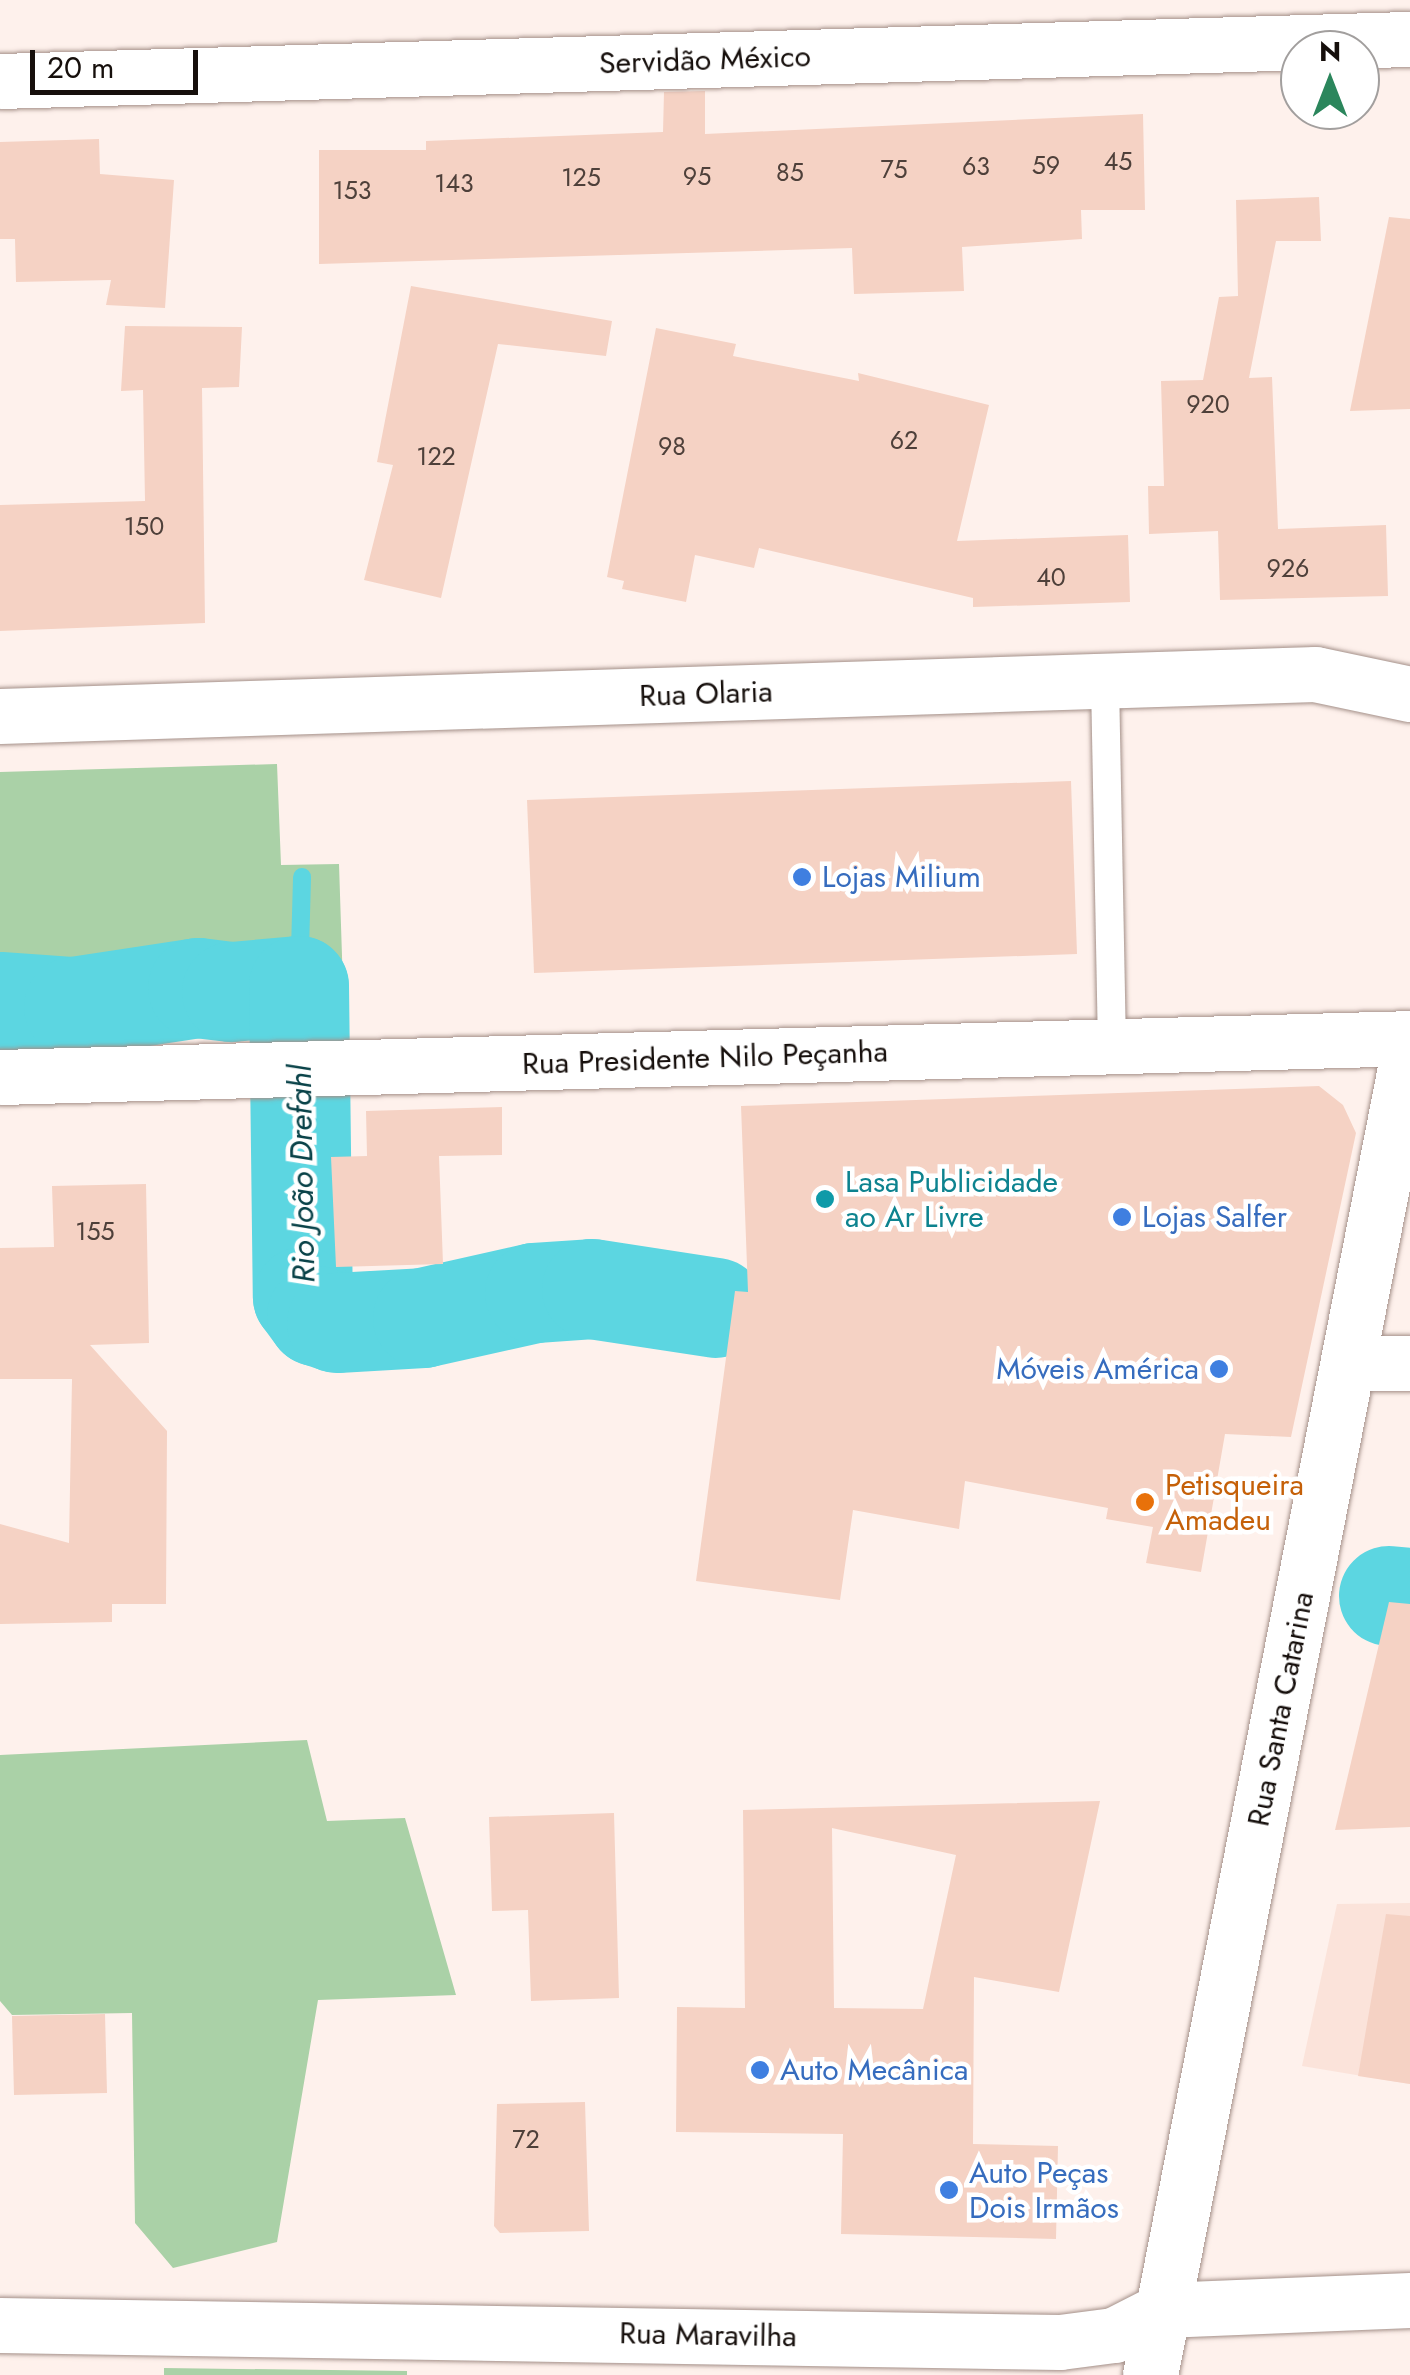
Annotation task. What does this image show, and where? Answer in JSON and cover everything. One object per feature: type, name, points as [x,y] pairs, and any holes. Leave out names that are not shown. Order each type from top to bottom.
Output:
[{"type":"street","name":"Servidão México","points":[[0,80],[1410,39]]},
{"type":"street","name":"Rua Olaria","points":[[0,716],[1315,674],[1410,694]]},
{"type":"street","name":"Rua Presidente Nilo Peçanha","points":[[0,1077],[1410,1040]]},
{"type":"street","name":"Rua Santa Catarina","points":[[1150,2375],[1410,1040]]},
{"type":"street","points":[[1349,1363],[1410,1363]]},
{"type":"street","name":"Rua Maravilha","points":[[0,2325],[1060,2342],[1114,2334],[1164,2310],[1410,2300]]},
{"type":"lane","points":[[1105,682],[1112,1046]]},
{"type":"shaded area","points":[[1410,1903],[1410,2084],[1302,2066],[1337,1904]]},
{"type":"green space","points":[[277,764],[281,865],[339,864],[344,1017],[0,1028],[0,772]]},
{"type":"green space","points":[[307,1740],[327,1821],[405,1818],[456,1995],[318,2000],[277,2242],[173,2268],[135,2223],[132,2013],[12,2015],[0,2001],[0,1755]]},
{"type":"green space","points":[[164,2368],[407,2371],[407,2375],[164,2375]]},
{"type":"building","points":[[705,91],[705,134],[1143,114],[1145,210],[1081,210],[1082,239],[962,247],[964,291],[854,294],[852,248],[319,264],[319,150],[426,150],[426,141],[663,132],[664,92]]},
{"type":"building","points":[[99,139],[100,174],[174,180],[165,308],[106,305],[111,280],[16,282],[15,239],[0,239],[0,142]]},
{"type":"building","points":[[1319,197],[1321,241],[1276,241],[1249,378],[1272,377],[1278,529],[1386,525],[1388,596],[1220,600],[1218,531],[1149,534],[1148,486],[1164,486],[1161,381],[1203,380],[1219,297],[1238,296],[1236,200]]},
{"type":"building","points":[[1389,217],[1410,219],[1410,409],[1350,411]]},
{"type":"building","points":[[411,286],[612,321],[606,356],[498,344],[441,598],[364,580],[393,465],[377,462]]},
{"type":"building","points":[[125,326],[242,327],[239,387],[202,388],[205,623],[0,631],[0,505],[145,501],[143,390],[121,391]]},
{"type":"building","points":[[656,328],[736,344],[733,356],[859,381],[858,373],[989,405],[957,541],[1128,535],[1130,602],[973,607],[973,598],[759,548],[754,568],[695,555],[686,602],[622,589],[624,581],[607,577]]},
{"type":"building","name":"Lojas Milium","points":[[1071,781],[1077,954],[534,973],[527,800]]},
{"type":"building","points":[[1319,1086],[1343,1105],[1356,1133],[1291,1437],[1225,1434],[1201,1572],[1146,1563],[1153,1527],[1106,1519],[1108,1508],[965,1481],[959,1529],[853,1510],[840,1600],[696,1581],[735,1291],[748,1292],[741,1106]]},
{"type":"building","points":[[502,1107],[502,1155],[439,1156],[443,1264],[336,1267],[331,1157],[367,1156],[366,1111]]},
{"type":"building","points":[[146,1184],[149,1343],[90,1345],[167,1431],[166,1604],[112,1604],[112,1622],[0,1624],[0,1524],[69,1543],[72,1379],[0,1379],[0,1248],[54,1247],[52,1186]]},
{"type":"building","points":[[1389,1602],[1410,1604],[1410,1827],[1335,1830]]},
{"type":"building","points":[[1100,1801],[1059,1992],[974,1977],[973,2144],[1058,2146],[1056,2239],[841,2234],[843,2134],[676,2132],[677,2007],[745,2008],[743,1810]],"holes":[[[832,1828],[956,1855],[923,2009],[834,2008]]]},
{"type":"building","points":[[614,1813],[619,1998],[531,2001],[528,1910],[492,1911],[489,1817]]},
{"type":"building","points":[[1386,1914],[1410,1916],[1410,2084],[1358,2076]]},
{"type":"building","points":[[105,2014],[107,2093],[14,2095],[12,2016]]},
{"type":"building","points":[[585,2102],[589,2231],[500,2233],[494,2226],[497,2104]]},
{"type":"waterway","points":[[299,986],[302,877]]},
{"type":"waterway","name":"Rio João Drefahl","points":[[0,1002],[74,1007],[198,988],[232,992],[299,986],[303,1297],[317,1316],[337,1323],[423,1318],[535,1293],[592,1289],[716,1308]]},
{"type":"waterway","name":"Rio João Drefahl","points":[[1389,1596],[1410,1598]]},
{"type":"place","name":"Lojas Milium","points":[[802,877]]},
{"type":"place","name":"Lasa Publicidade ao Ar Livre","points":[[825,1199]]},
{"type":"place","name":"Lojas Salfer","points":[[1122,1217]]},
{"type":"place","name":"Móveis América","points":[[1219,1369]]},
{"type":"place","name":"Petisqueira Amadeu","points":[[1145,1502]]},
{"type":"place","name":"Auto Mecânica","points":[[760,2070]]},
{"type":"place","name":"Auto Peças Dois Irmãos","points":[[949,2190]]}]
